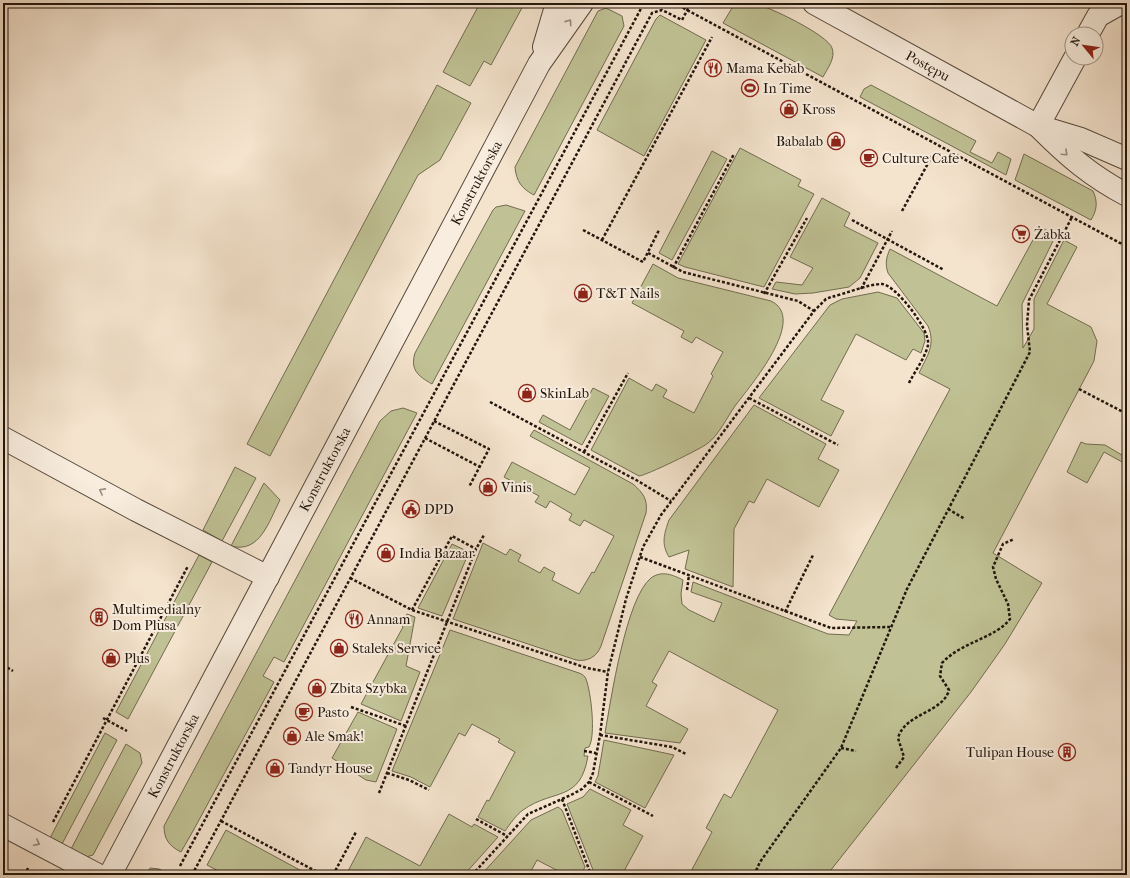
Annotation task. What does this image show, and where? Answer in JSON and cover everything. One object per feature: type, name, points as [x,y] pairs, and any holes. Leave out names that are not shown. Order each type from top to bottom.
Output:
[{"type":"street","name":"Konstruktorska","points":[[539,64],[557,3]]},
{"type":"street","name":"Konstruktorska","points":[[110,875],[539,64],[582,3]]},
{"type":"street","points":[[1092,26],[1098,16],[1121,3]]},
{"type":"street","name":"Postępu","points":[[814,4],[1038,126],[1081,139],[1127,160]]},
{"type":"street","points":[[1038,126],[1071,66]]},
{"type":"street","name":"Postępu","points":[[1038,126],[1069,157],[1102,181],[1126,192]]},
{"type":"street","points":[[3,438],[200,543],[268,577]]},
{"type":"street","points":[[3,825],[98,875]]},
{"type":"path","points":[[180,866],[644,3]]},
{"type":"path","points":[[674,3],[1120,243],[1127,245]]},
{"type":"path","points":[[192,875],[652,13],[662,10],[682,20],[691,3]]},
{"type":"path","points":[[602,240],[712,37]]},
{"type":"path","points":[[673,268],[734,154]]},
{"type":"path","points":[[902,211],[932,156]]},
{"type":"path","points":[[754,875],[760,862],[841,748],[907,589],[1030,352],[1027,325],[1028,300],[1072,217]]},
{"type":"path","points":[[764,294],[807,218]]},
{"type":"path","points":[[852,220],[944,270]]},
{"type":"path","points":[[582,230],[643,262],[659,230]]},
{"type":"path","points":[[861,289],[892,231]]},
{"type":"path","points":[[648,253],[673,268],[709,280],[798,301],[814,311]]},
{"type":"path","points":[[472,875],[528,814],[582,789],[589,782],[600,735],[608,672],[626,599],[640,557],[652,530],[671,502],[814,311],[826,299],[881,284],[887,286],[902,299],[926,330],[928,344],[908,383]]},
{"type":"path","points":[[584,452],[628,373]]},
{"type":"path","points":[[1079,389],[1127,414]]},
{"type":"path","points":[[749,398],[838,445]]},
{"type":"path","points":[[490,402],[638,481],[671,502]]},
{"type":"path","points":[[434,421],[489,450],[469,487]]},
{"type":"path","points":[[425,438],[480,467]]},
{"type":"path","points":[[948,510],[965,519]]},
{"type":"path","points":[[379,793],[476,549],[484,535]]},
{"type":"path","points":[[412,610],[452,536],[476,549]]},
{"type":"path","points":[[896,768],[904,757],[898,738],[904,725],[942,702],[947,695],[949,690],[940,676],[942,663],[958,649],[1000,629],[1010,618],[1008,604],[996,579],[993,567],[1004,544],[1014,539]]},
{"type":"path","points":[[25,875],[200,543]]},
{"type":"path","points":[[785,612],[813,555]]},
{"type":"path","points":[[640,557],[831,628],[891,627]]},
{"type":"path","points":[[687,590],[689,575]]},
{"type":"path","points":[[350,578],[412,610],[587,668],[608,672]]},
{"type":"path","points":[[3,665],[13,671]]},
{"type":"path","points":[[351,707],[406,726]]},
{"type":"path","points":[[102,718],[127,731]]},
{"type":"path","points":[[600,735],[672,747],[686,754]]},
{"type":"path","points":[[841,748],[856,751]]},
{"type":"path","points":[[584,751],[596,754]]},
{"type":"path","points":[[387,773],[408,780],[429,790]]},
{"type":"path","points":[[589,782],[653,816]]},
{"type":"path","points":[[562,799],[590,872],[588,875]]},
{"type":"path","points":[[476,819],[507,836]]},
{"type":"path","points":[[221,821],[323,875]]},
{"type":"path","points":[[333,875],[356,832]]},
{"type":"green space","points":[[480,3],[516,3],[523,6],[491,65],[484,61],[470,86],[443,72]]},
{"type":"green space","points":[[735,3],[753,3],[771,9],[797,22],[828,42],[832,48],[833,56],[823,77],[723,23]]},
{"type":"green space","points":[[606,8],[622,16],[624,26],[534,195],[520,184],[515,167],[598,11]]},
{"type":"green space","points":[[660,15],[706,40],[644,156],[597,130],[656,19]]},
{"type":"green space","points":[[437,85],[471,103],[440,160],[418,175],[270,456],[247,444]]},
{"type":"green space","points":[[871,85],[976,141],[970,152],[992,163],[998,152],[1011,159],[1006,175],[860,97],[864,89]]},
{"type":"green space","points":[[740,148],[801,180],[798,186],[814,194],[764,287],[678,264]]},
{"type":"green space","points":[[712,151],[727,159],[672,260],[659,253]]},
{"type":"green space","points":[[1024,154],[1093,191],[1096,199],[1096,206],[1095,213],[1091,220],[1015,180]]},
{"type":"green space","points":[[822,198],[850,213],[844,226],[878,243],[860,278],[849,287],[813,293],[795,294],[772,289],[776,282],[802,285],[813,268],[790,257]]},
{"type":"green space","points":[[506,205],[525,211],[432,384],[416,372],[414,368],[415,353],[493,210],[496,207]]},
{"type":"green space","points":[[1040,227],[1056,235],[1022,304],[1023,348],[1034,329],[1034,299],[1064,240],[1077,247],[1047,304],[1091,327],[1097,341],[1094,361],[993,553],[1042,583],[1005,644],[971,692],[827,875],[689,875],[712,832],[706,828],[724,794],[731,798],[778,710],[669,651],[652,682],[657,685],[646,706],[688,729],[680,743],[605,733],[621,650],[634,606],[642,589],[651,578],[659,574],[667,574],[683,580],[681,594],[682,604],[689,610],[714,622],[722,603],[691,592],[693,582],[828,634],[849,635],[857,621],[836,619],[829,615],[950,389],[919,373],[930,350],[930,333],[928,326],[888,273],[886,261],[890,249],[997,306]]},
{"type":"green space","points":[[653,264],[678,278],[771,301],[781,310],[783,322],[780,337],[763,369],[712,440],[686,456],[652,472],[639,476],[591,450],[629,378],[652,391],[656,384],[667,390],[663,397],[694,413],[713,376],[711,374],[723,352],[696,337],[692,343],[681,337],[684,331],[632,303]]},
{"type":"green space","points":[[878,292],[897,298],[924,333],[925,341],[921,353],[913,349],[906,360],[856,334],[821,400],[844,411],[831,436],[759,398],[830,305],[842,299]]},
{"type":"green space","points":[[593,388],[609,396],[582,445],[539,422],[543,415],[570,430]]},
{"type":"green space","points":[[754,405],[826,444],[818,459],[839,470],[819,507],[767,479],[754,503],[749,501],[734,529],[733,587],[685,569],[689,550],[669,557],[666,552],[664,539],[669,520]]},
{"type":"green space","points":[[403,408],[417,413],[284,662],[274,657],[263,676],[274,682],[181,852],[168,842],[165,835],[164,826],[380,421],[391,411]]},
{"type":"green space","points":[[534,430],[633,484],[642,493],[646,504],[646,513],[601,646],[594,656],[584,660],[576,660],[453,619],[483,543],[506,555],[510,549],[521,555],[518,561],[540,573],[544,567],[555,573],[552,580],[579,594],[592,572],[594,573],[614,536],[584,520],[580,526],[569,520],[572,514],[550,501],[546,508],[535,502],[539,496],[504,477],[512,462],[575,495],[590,468],[530,436]]},
{"type":"green space","points":[[1081,442],[1086,444],[1105,445],[1127,458],[1124,463],[1104,452],[1087,483],[1067,472]]},
{"type":"green space","points":[[235,467],[256,478],[222,541],[203,530]]},
{"type":"green space","points":[[264,483],[280,500],[267,526],[262,534],[249,545],[241,547],[231,546]]},
{"type":"green space","points":[[452,544],[469,552],[442,616],[418,608]]},
{"type":"green space","points":[[199,555],[212,562],[128,719],[116,712]]},
{"type":"green space","points":[[407,614],[415,617],[406,666],[420,672],[401,721],[361,704],[403,627],[401,625]]},
{"type":"green space","points":[[450,630],[580,673],[585,677],[588,685],[592,713],[592,733],[589,747],[585,748],[584,756],[588,756],[584,771],[579,781],[572,788],[534,803],[523,810],[505,831],[478,817],[487,800],[489,801],[515,752],[498,742],[500,739],[472,724],[465,736],[459,733],[430,787],[411,777],[392,771]]},
{"type":"green space","points":[[358,712],[397,729],[376,782],[366,780],[332,758]]},
{"type":"green space","points":[[105,733],[117,740],[62,844],[50,838]]},
{"type":"green space","points":[[604,740],[674,755],[645,808],[595,782],[598,776]]},
{"type":"green space","points":[[126,744],[140,753],[142,763],[93,855],[86,857],[71,849]]},
{"type":"green space","points":[[590,789],[631,810],[623,825],[643,836],[622,875],[595,875],[567,804],[583,797]]},
{"type":"green space","points":[[558,807],[562,810],[585,867],[581,875],[566,875],[537,860],[529,875],[481,875],[531,820]]},
{"type":"green space","points":[[449,814],[472,827],[474,824],[498,837],[464,875],[346,875],[366,837],[420,866]]},
{"type":"green space","points":[[226,830],[309,875],[226,875],[207,865]]},
{"type":"green space","points":[[150,868],[159,869],[171,875],[146,875]]},
{"type":"place","name":"Mama Kebab","points":[[713,68]]},
{"type":"place","name":"In Time","points":[[750,88]]},
{"type":"place","name":"Kross","points":[[789,109]]},
{"type":"place","name":"Babalab","points":[[836,141]]},
{"type":"place","name":"Culture Cafe","points":[[869,158]]},
{"type":"place","name":"Żabka","points":[[1021,234]]},
{"type":"place","name":"T&T Nails","points":[[583,293]]},
{"type":"place","name":"SkinLab","points":[[527,393]]},
{"type":"place","name":"Vinis","points":[[488,487]]},
{"type":"place","name":"DPD","points":[[411,509]]},
{"type":"place","name":"India Bazaar","points":[[386,553]]},
{"type":"place","name":"Multimedialny Dom Plusa","points":[[99,617]]},
{"type":"place","name":"Annam","points":[[354,619]]},
{"type":"place","name":"Staleks Service","points":[[339,648]]},
{"type":"place","name":"Plus","points":[[111,658]]},
{"type":"place","name":"Zbita Szybka","points":[[317,688]]},
{"type":"place","name":"Pasto","points":[[304,712]]},
{"type":"place","name":"Ale Smak!","points":[[292,736]]},
{"type":"place","name":"Tulipan House","points":[[1067,752]]},
{"type":"place","name":"Tandyr House","points":[[275,768]]}]
